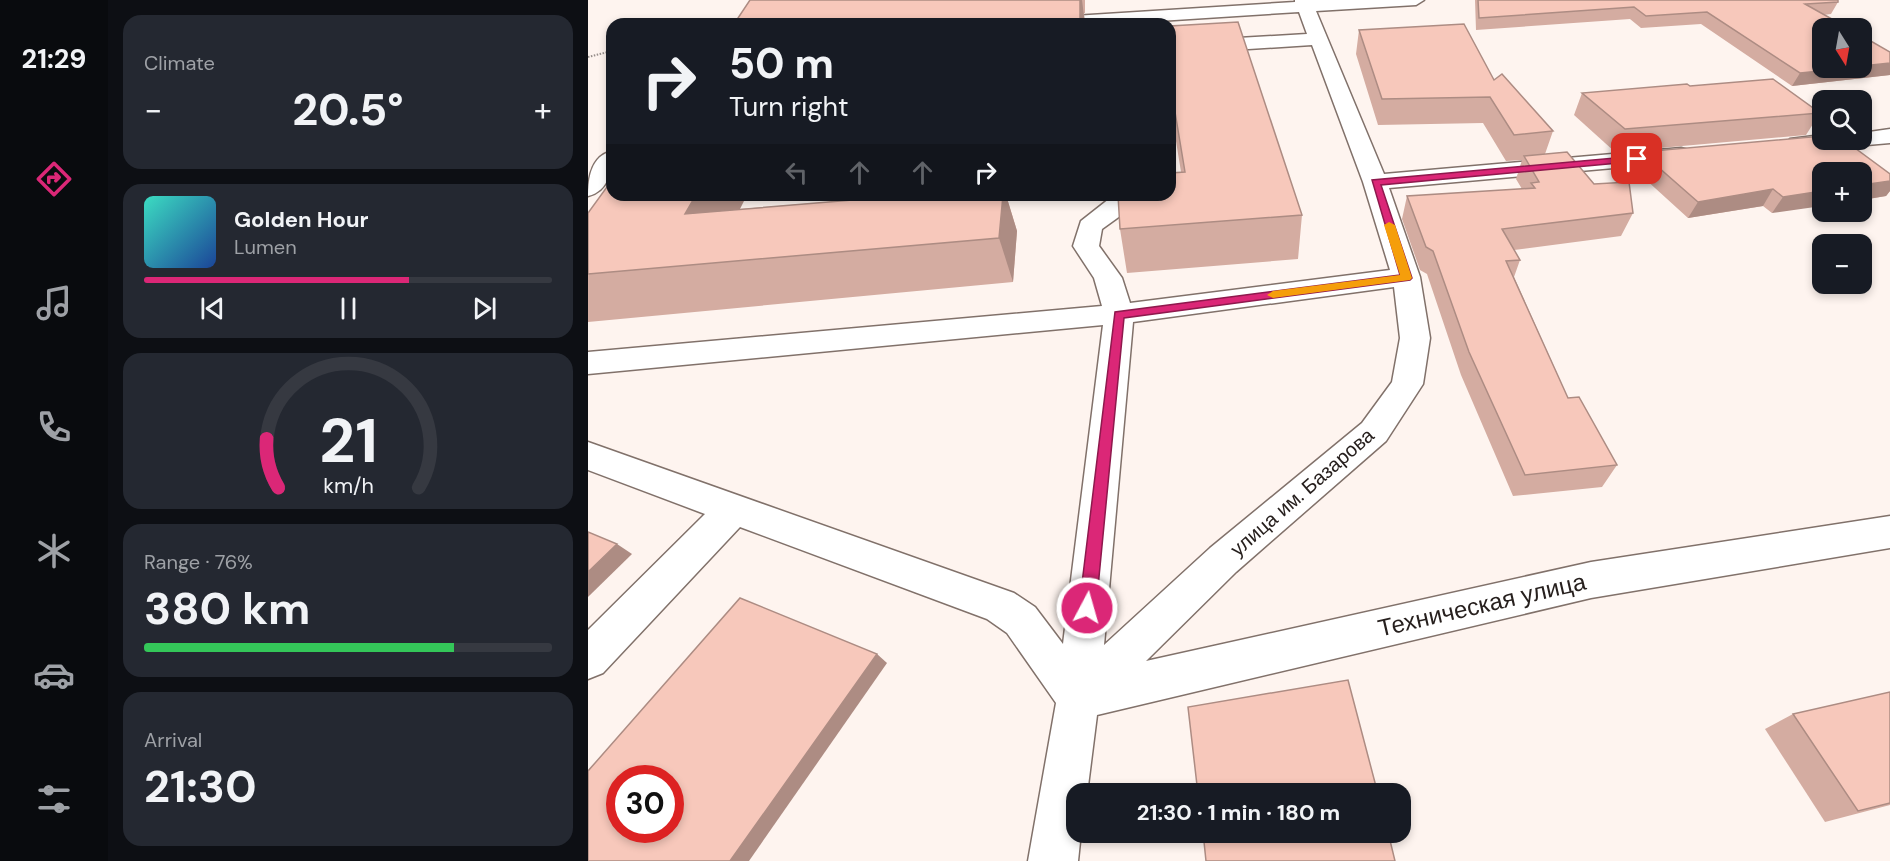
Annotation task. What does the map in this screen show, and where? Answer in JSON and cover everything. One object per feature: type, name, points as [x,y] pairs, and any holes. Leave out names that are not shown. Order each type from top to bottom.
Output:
[{"type":"street","points":[[1085,18],[1133,8],[1416,0]]},
{"type":"street","name":"улица им. Базарова","points":[[1078,698],[1223,560],[1374,432],[1407,384],[1414,338],[1406,278],[1375,182],[1306,3]]},
{"type":"street","points":[[1133,8],[1145,18]]},
{"type":"street","points":[[1176,33],[1205,45]]},
{"type":"street","points":[[1176,47],[1319,39]]},
{"type":"street","points":[[1872,137],[1890,136]]},
{"type":"street","points":[[1779,146],[1812,143]]},
{"type":"street","points":[[1375,182],[1708,152]]},
{"type":"street","points":[[588,189],[606,166]]},
{"type":"street","points":[[1053,861],[1078,698],[1119,314],[1108,278],[1086,246],[1090,226],[1122,201]]},
{"type":"street","points":[[588,363],[1119,314],[1406,278]]},
{"type":"street","points":[[588,456],[1008,610],[1021,620],[1078,698]]},
{"type":"street","points":[[588,659],[734,509]]},
{"type":"street","name":"Техническая улица","points":[[1078,698],[1591,580],[1890,532]]},
{"type":"path","points":[[588,57],[606,52]]},
{"type":"building","points":[[750,0],[1080,0],[1080,18],[738,18]]},
{"type":"building","points":[[1478,0],[1838,0],[1838,2],[1805,4],[1830,18],[1812,18],[1812,72],[1800,73],[1707,12],[1646,16],[1634,7],[1479,18]]},
{"type":"building","points":[[1238,22],[1302,215],[1120,229],[1118,201],[1176,201],[1176,173],[1185,172],[1176,118],[1176,26]]},
{"type":"building","points":[[1464,24],[1494,80],[1502,74],[1553,131],[1514,135],[1490,97],[1382,99],[1359,30]]},
{"type":"building","points":[[1872,42],[1890,52],[1890,63],[1872,65]]},
{"type":"building","points":[[1773,79],[1812,107],[1812,114],[1625,129],[1582,93],[1687,84],[1690,86]]},
{"type":"building","points":[[1812,137],[1812,150],[1858,150],[1890,174],[1890,181],[1872,184],[1872,162],[1812,162],[1812,193],[1783,197],[1773,189],[1698,202],[1641,152]]},
{"type":"building","points":[[1567,152],[1594,184],[1629,182],[1633,213],[1502,229],[1520,260],[1506,261],[1568,398],[1579,397],[1617,465],[1525,475],[1469,352],[1433,251],[1426,247],[1407,196],[1535,188],[1531,183],[1539,182],[1524,156]]},
{"type":"building","points":[[606,188],[606,201],[693,201],[685,214],[841,201],[1002,201],[999,238],[588,274],[588,213]]},
{"type":"building","points":[[588,532],[617,544],[588,572]]},
{"type":"building","points":[[740,598],[877,654],[730,861],[588,861],[588,771]]},
{"type":"building","points":[[1348,680],[1375,783],[1197,783],[1188,707]]},
{"type":"building","points":[[1890,692],[1890,803],[1858,811],[1793,714]]},
{"type":"building","points":[[1204,843],[1391,843],[1395,861],[1206,861]]},
{"type":"slow traffic","points":[[1273,295],[1406,278],[1389,225]]},
{"type":"route","points":[[1087,608],[1119,314],[1406,278],[1375,182],[1637,159]]}]
